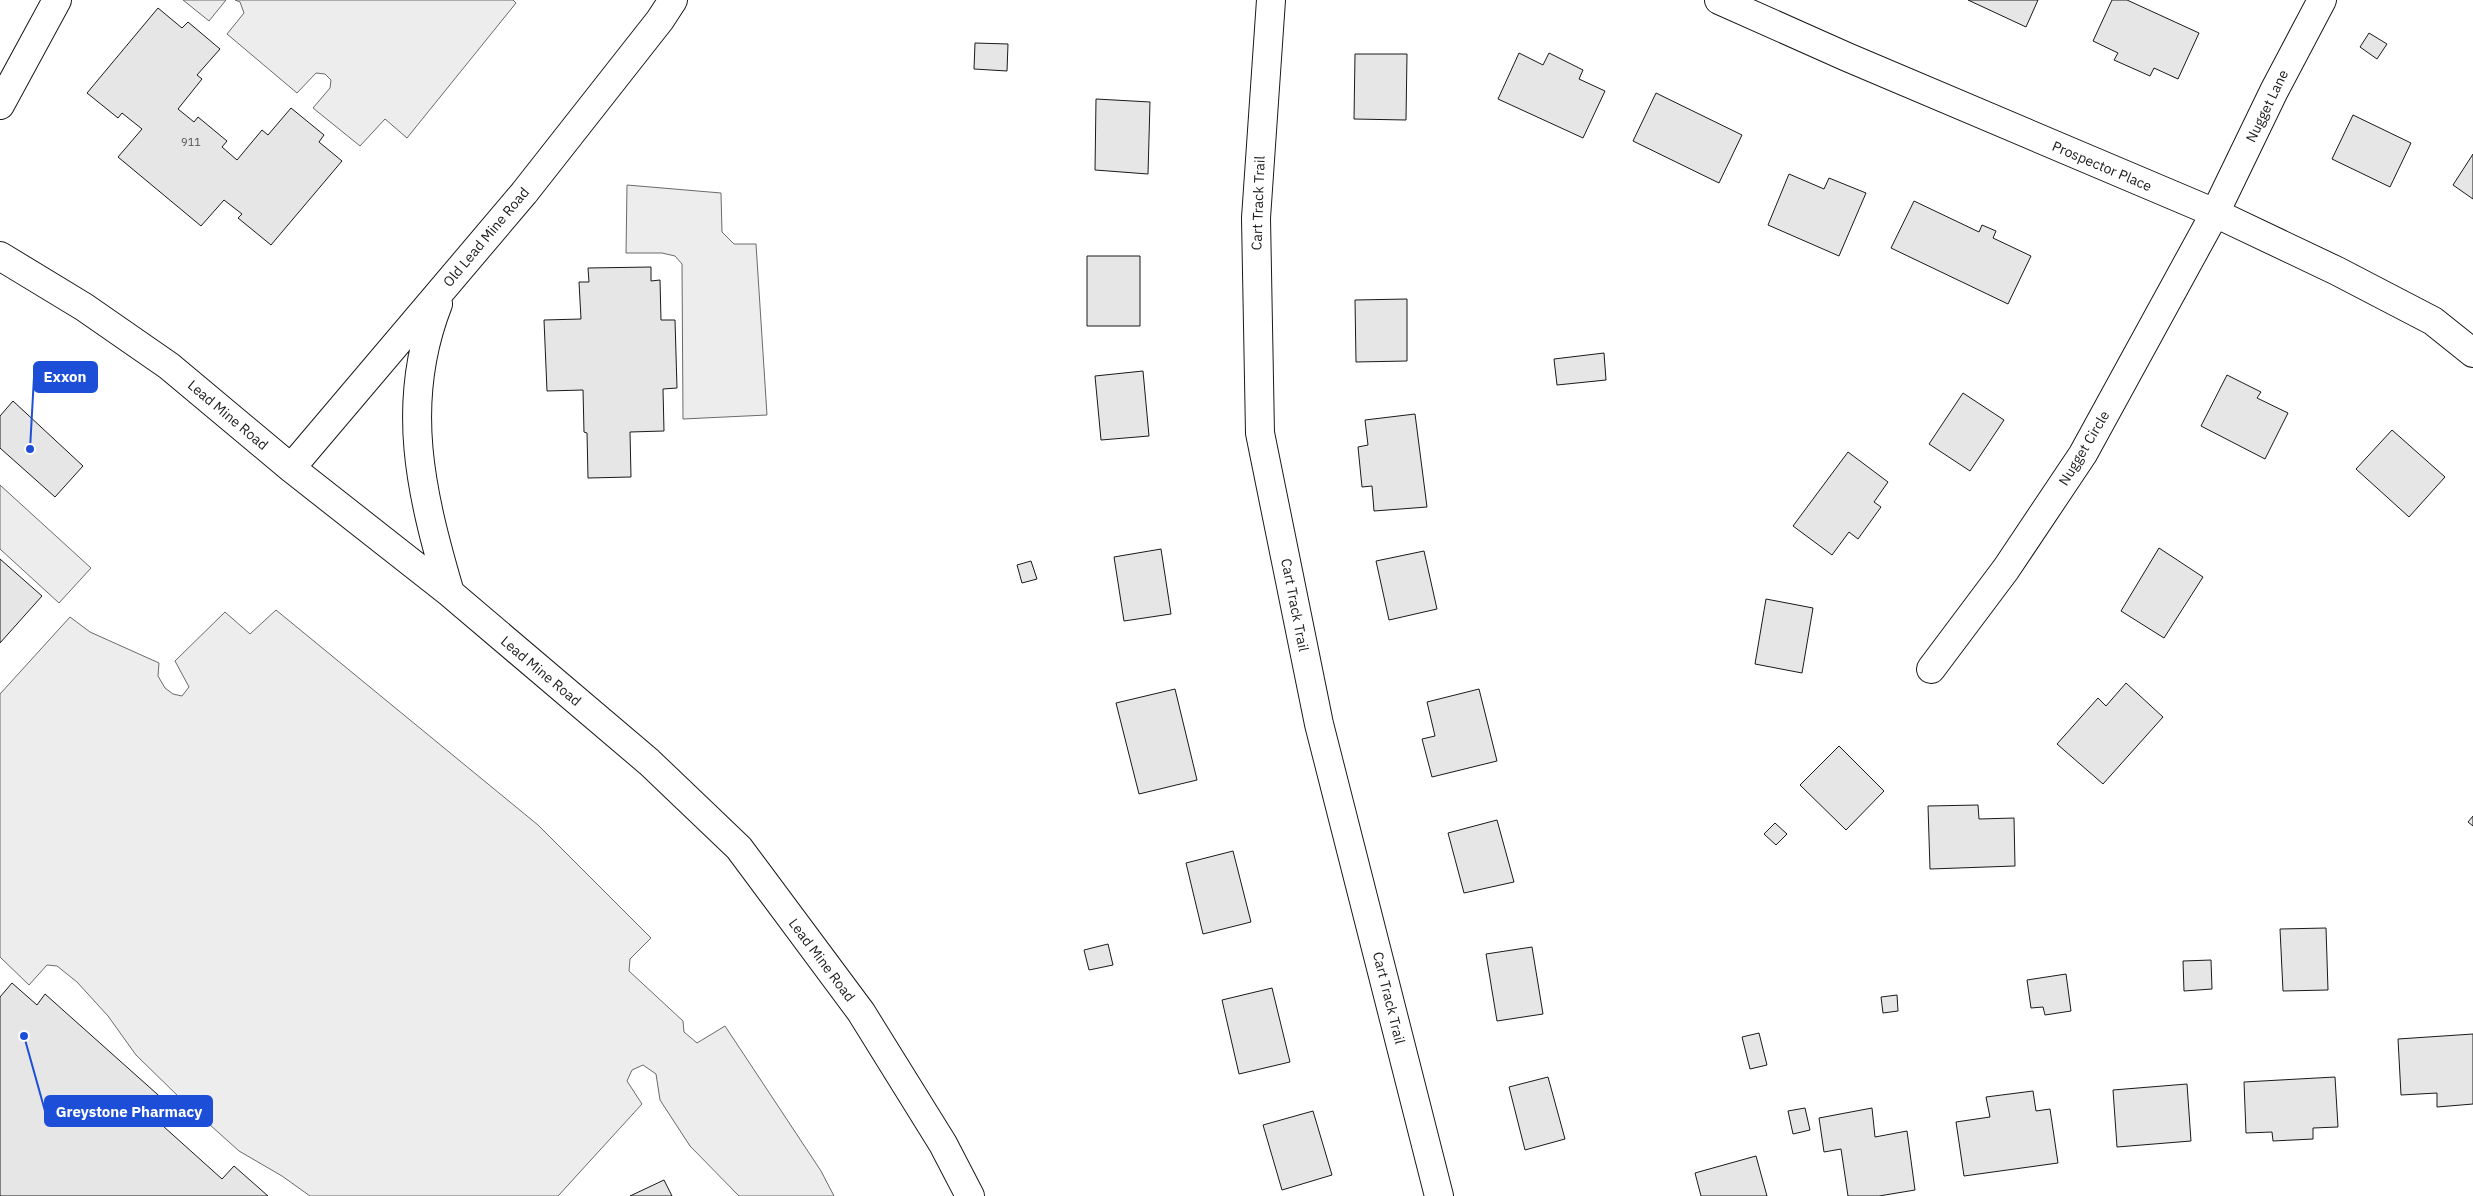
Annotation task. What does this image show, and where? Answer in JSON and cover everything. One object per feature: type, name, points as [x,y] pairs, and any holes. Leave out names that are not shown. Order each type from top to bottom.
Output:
[{"type":"street","points":[[0,105],[57,0]]},
{"type":"street","name":"Old Lead Mine Road","points":[[291,468],[530,185],[660,20],[673,0]]},
{"type":"street","name":"Cart Track Trail","points":[[1270,0],[1256,218],[1260,433],[1319,724],[1439,1196]]},
{"type":"street","name":"Prospector Place","points":[[1719,0],[1847,57],[2215,214],[2338,271],[2433,321],[2473,353]]},
{"type":"street","name":"Nugget Lane","points":[[2215,214],[2274,91],[2322,0]]},
{"type":"street","name":"Nugget Circle","points":[[1931,669],[2006,570],[2083,454],[2215,214]]},
{"type":"street","name":"Lead Mine Road","points":[[0,256],[84,307],[169,366],[291,468],[450,594],[649,762],[739,848],[861,1012],[944,1144],[970,1196]]},
{"type":"street","points":[[444,288],[429,327],[421,359],[417,421],[420,476],[450,594]]},
{"type":"shaded area","points":[[183,0],[226,0],[209,21]]},
{"type":"shaded area","points":[[235,0],[513,0],[516,3],[407,138],[385,119],[360,146],[313,108],[330,88],[331,80],[325,74],[316,73],[297,93],[227,34],[244,13],[240,2]]},
{"type":"shaded area","points":[[627,185],[721,193],[722,232],[734,244],[756,244],[767,415],[683,419],[682,264],[675,256],[662,253],[626,253]]},
{"type":"shaded area","points":[[0,485],[91,568],[59,603],[0,549]]},
{"type":"shaded area","points":[[276,610],[538,825],[651,938],[630,959],[629,971],[683,1021],[684,1032],[697,1043],[725,1026],[821,1171],[834,1196],[739,1196],[690,1146],[660,1100],[656,1074],[643,1065],[632,1070],[627,1081],[642,1104],[558,1196],[310,1196],[282,1176],[239,1151],[180,1098],[136,1055],[108,1016],[77,982],[57,966],[47,965],[29,985],[0,957],[0,694],[70,617],[90,632],[159,663],[158,676],[165,688],[173,694],[182,696],[189,687],[175,661],[225,612],[250,634]]},
{"type":"building","points":[[1968,0],[2038,0],[2026,27]]},
{"type":"building","points":[[2112,0],[2127,0],[2199,33],[2178,79],[2154,68],[2150,76],[2114,60],[2118,53],[2093,41]]},
{"type":"building","points":[[158,8],[182,28],[188,22],[220,49],[197,75],[202,79],[178,109],[194,122],[198,117],[227,141],[222,147],[237,160],[262,130],[268,135],[291,108],[324,135],[319,142],[342,161],[271,245],[238,218],[242,214],[224,200],[201,226],[118,157],[142,129],[122,113],[118,118],[87,93]]},
{"type":"building","points":[[2369,33],[2387,44],[2377,59],[2360,47]]},
{"type":"building","points":[[975,43],[1008,44],[1007,71],[974,69]]},
{"type":"building","points":[[1519,53],[1543,65],[1549,53],[1583,70],[1579,79],[1605,91],[1583,138],[1498,99]]},
{"type":"building","points":[[1355,54],[1407,54],[1406,120],[1354,119]]},
{"type":"building","points":[[1656,93],[1742,135],[1719,183],[1633,141]]},
{"type":"building","points":[[1096,99],[1150,102],[1148,174],[1095,170]]},
{"type":"building","points":[[2353,115],[2411,143],[2390,187],[2332,159]]},
{"type":"building","points":[[2473,154],[2473,199],[2453,185]]},
{"type":"building","points":[[1789,174],[1824,189],[1829,178],[1866,193],[1839,256],[1768,225]]},
{"type":"building","points":[[1914,201],[1979,232],[1982,225],[1996,231],[1993,238],[2031,256],[2008,304],[1891,248]]},
{"type":"building","points":[[1087,256],[1140,256],[1140,326],[1087,326]]},
{"type":"building","points":[[651,267],[651,281],[660,280],[661,320],[675,320],[677,388],[663,389],[664,431],[630,432],[631,477],[588,478],[587,433],[584,432],[583,390],[547,391],[544,320],[581,319],[579,282],[589,282],[588,268]]},
{"type":"building","points":[[1407,299],[1407,361],[1356,362],[1355,300]]},
{"type":"building","points":[[1604,353],[1606,380],[1557,385],[1554,359]]},
{"type":"building","points":[[1143,371],[1149,436],[1101,440],[1095,376]]},
{"type":"building","points":[[2227,375],[2261,392],[2257,398],[2288,413],[2265,459],[2201,426]]},
{"type":"building","points":[[1963,393],[2004,420],[1970,471],[1929,444]]},
{"type":"building","points":[[13,401],[83,466],[55,497],[0,448],[0,416]]},
{"type":"building","points":[[1415,414],[1427,507],[1374,511],[1372,486],[1362,487],[1358,447],[1368,445],[1365,420]]},
{"type":"building","points":[[2392,430],[2445,477],[2409,517],[2356,469]]},
{"type":"building","points":[[1848,452],[1888,482],[1874,502],[1881,507],[1858,539],[1849,532],[1832,555],[1793,526]]},
{"type":"building","points":[[2159,548],[2203,577],[2164,638],[2121,611]]},
{"type":"building","points":[[1161,549],[1171,614],[1124,621],[1114,557]]},
{"type":"building","points":[[1424,551],[1437,609],[1389,620],[1376,561]]},
{"type":"building","points":[[0,559],[42,596],[0,643]]},
{"type":"building","points":[[1031,561],[1037,579],[1022,583],[1017,565]]},
{"type":"building","points":[[1766,599],[1813,608],[1802,673],[1755,664]]},
{"type":"building","points":[[2126,683],[2163,717],[2103,784],[2057,744],[2098,698],[2106,706]]},
{"type":"building","points":[[1175,689],[1197,780],[1139,794],[1116,703]]},
{"type":"building","points":[[1479,689],[1497,761],[1432,777],[1422,739],[1435,736],[1427,702]]},
{"type":"building","points":[[1839,746],[1884,791],[1846,830],[1800,785]]},
{"type":"building","points":[[1978,805],[1979,819],[2014,818],[2015,866],[1930,869],[1928,806]]},
{"type":"building","points":[[2473,816],[2473,826],[2468,822]]},
{"type":"building","points":[[1497,820],[1514,882],[1464,893],[1448,833]]},
{"type":"building","points":[[1775,823],[1787,834],[1776,845],[1764,834]]},
{"type":"building","points":[[1233,851],[1251,922],[1203,934],[1186,863]]},
{"type":"building","points":[[2326,928],[2328,990],[2283,991],[2280,929]]},
{"type":"building","points":[[1108,944],[1113,965],[1089,970],[1084,950]]},
{"type":"building","points":[[1532,947],[1543,1014],[1497,1021],[1486,954]]},
{"type":"building","points":[[2211,960],[2212,989],[2184,991],[2183,961]]},
{"type":"building","points":[[2066,974],[2071,1011],[2045,1015],[2043,1007],[2031,1008],[2027,980]]},
{"type":"building","points":[[12,983],[37,1005],[45,994],[166,1102],[153,1117],[222,1179],[234,1166],[268,1196],[0,1196],[0,997]]},
{"type":"building","points":[[1272,988],[1290,1062],[1239,1074],[1222,1000]]},
{"type":"building","points":[[1897,995],[1898,1011],[1883,1013],[1881,997]]},
{"type":"building","points":[[1759,1033],[1767,1065],[1750,1069],[1742,1037]]},
{"type":"building","points":[[2473,1034],[2473,1104],[2437,1107],[2437,1093],[2401,1095],[2398,1039]]},
{"type":"building","points":[[1548,1077],[1565,1139],[1525,1150],[1509,1087]]},
{"type":"building","points":[[2335,1077],[2338,1127],[2313,1128],[2313,1139],[2273,1141],[2272,1132],[2246,1133],[2244,1082]]},
{"type":"building","points":[[2187,1084],[2191,1141],[2117,1147],[2113,1090]]},
{"type":"building","points":[[2033,1091],[2036,1111],[2050,1109],[2058,1163],[1964,1176],[1956,1122],[1990,1117],[1986,1097]]},
{"type":"building","points":[[1805,1108],[1810,1130],[1793,1134],[1788,1111]]},
{"type":"building","points":[[1872,1108],[1875,1137],[1907,1131],[1915,1190],[1879,1196],[1848,1196],[1841,1149],[1824,1152],[1819,1118]]},
{"type":"building","points":[[1313,1111],[1332,1175],[1282,1190],[1263,1125]]},
{"type":"building","points":[[1756,1156],[1767,1196],[1701,1196],[1695,1173]]},
{"type":"building","points":[[664,1180],[672,1196],[630,1196]]},
{"type":"place","name":"Exxon","points":[[30,449]]},
{"type":"place","name":"Greystone Pharmacy","points":[[24,1036]]}]
